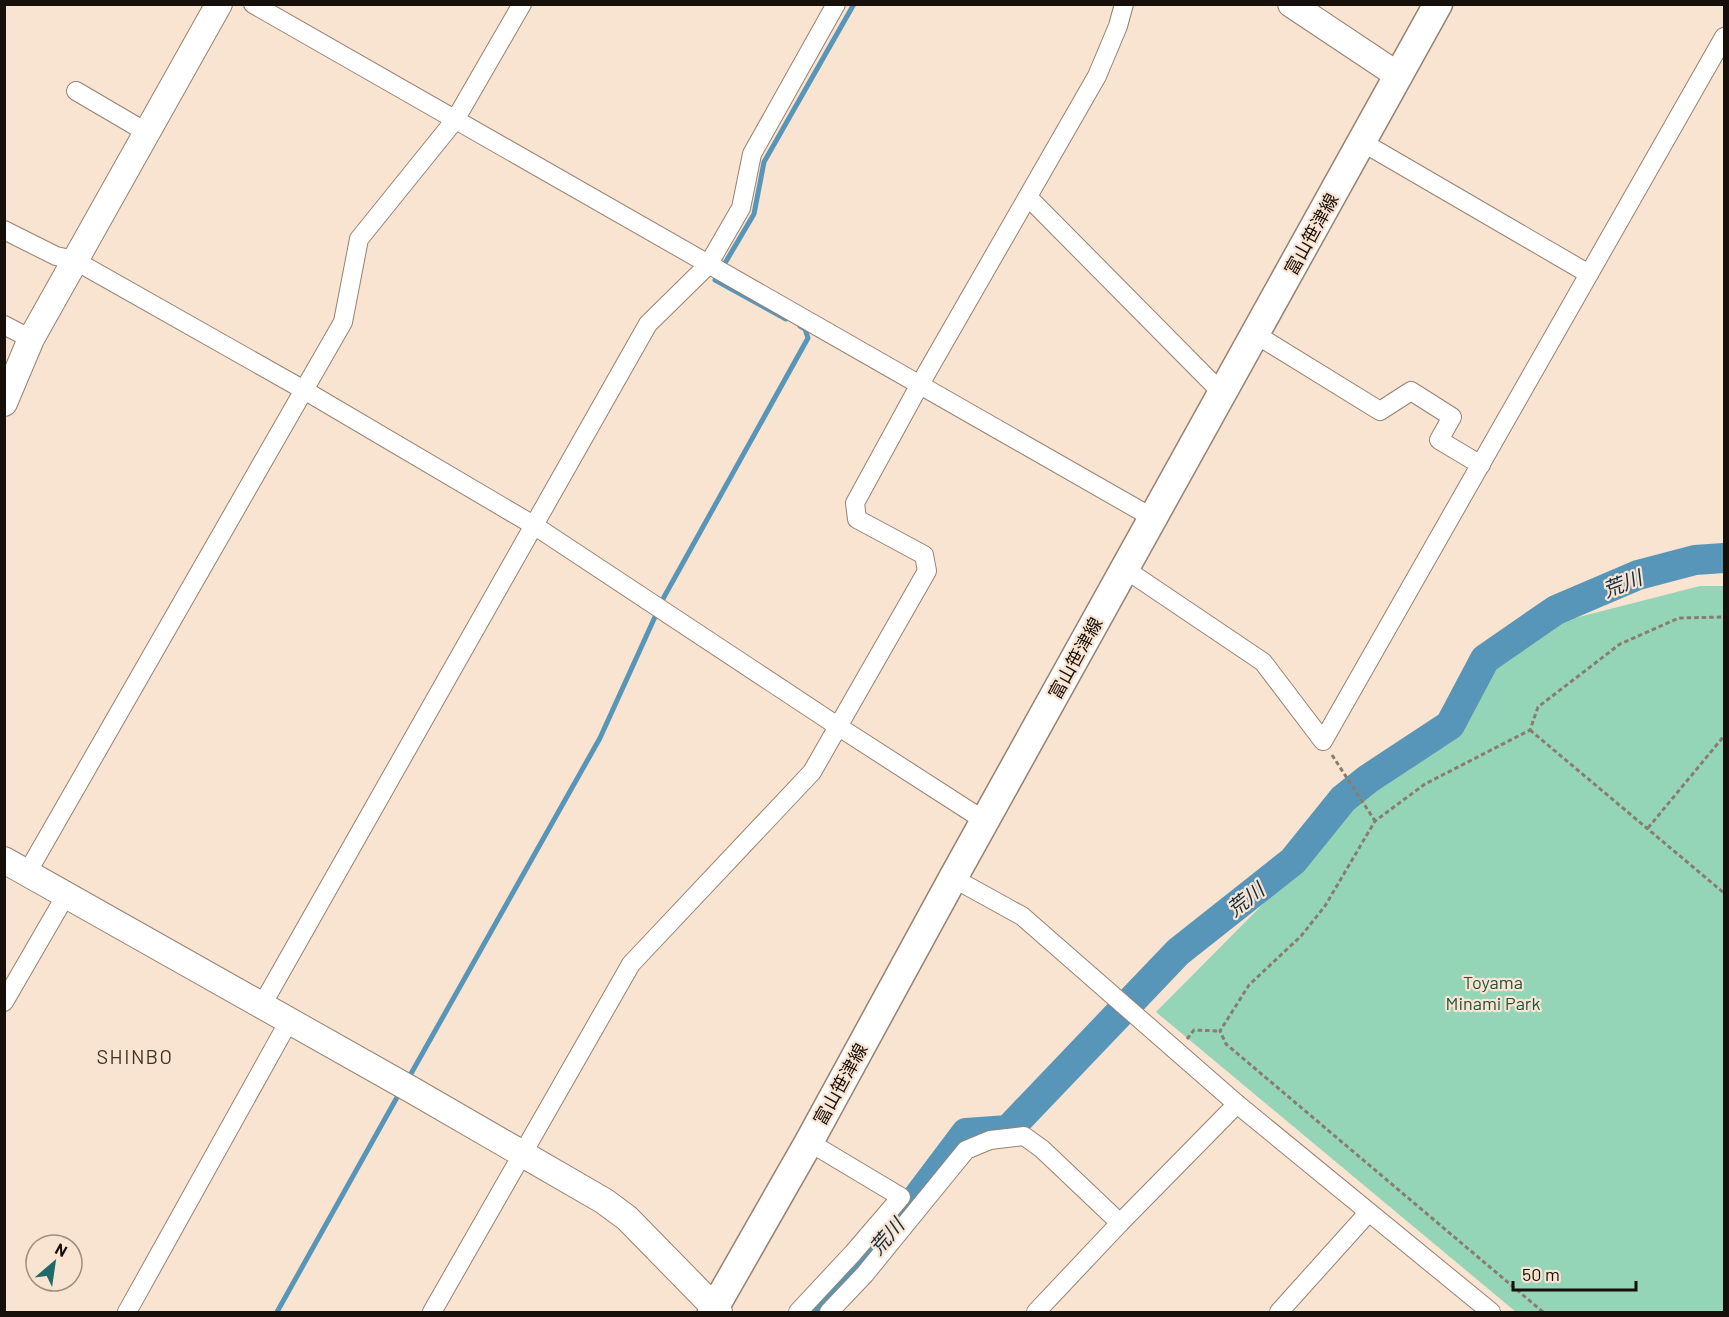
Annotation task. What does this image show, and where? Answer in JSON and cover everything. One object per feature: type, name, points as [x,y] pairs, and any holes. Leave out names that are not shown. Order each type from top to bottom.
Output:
[{"type":"main road","name":"富山笹津線","points":[[715,1311],[952,878],[1438,4]]},
{"type":"street","points":[[4,403],[31,339],[219,4]]},
{"type":"street","points":[[253,4],[1153,518]]},
{"type":"street","points":[[27,873],[343,322],[359,239],[455,120],[522,4]]},
{"type":"street","points":[[262,1005],[648,324],[717,269],[741,208],[752,154],[836,4]]},
{"type":"street","points":[[432,1312],[631,964],[812,772],[927,571],[924,555],[857,519],[855,503],[1097,76],[1118,26],[1124,4]]},
{"type":"street","points":[[1291,4],[1399,76]]},
{"type":"street","points":[[1125,569],[1263,662],[1323,741],[1725,37]]},
{"type":"street","points":[[75,91],[147,132]]},
{"type":"street","points":[[1362,142],[1589,274]]},
{"type":"street","points":[[1028,197],[1222,393]]},
{"type":"street","points":[[4,230],[56,256],[74,260],[303,390],[535,526],[985,821]]},
{"type":"street","points":[[4,325],[31,339]]},
{"type":"street","points":[[1255,334],[1380,411],[1411,391],[1452,417],[1439,440],[1481,465]]},
{"type":"street","points":[[4,860],[604,1202],[627,1218],[715,1311]]},
{"type":"street","points":[[952,878],[1022,916],[1237,1104],[1491,1312]]},
{"type":"street","points":[[4,1002],[66,895]]},
{"type":"street","points":[[127,1312],[289,1021]]},
{"type":"street","points":[[1036,1312],[1237,1104]]},
{"type":"street","points":[[829,1312],[865,1274],[966,1150],[990,1140],[1024,1136],[1042,1149],[1120,1223]]},
{"type":"street","points":[[798,1312],[853,1253],[900,1197],[809,1142]]},
{"type":"street","points":[[1279,1312],[1368,1213]]},
{"type":"path","points":[[1220,1031],[1249,985],[1301,936],[1324,906],[1375,821],[1425,784],[1530,730],[1538,706],[1620,644],[1679,618],[1725,617]]},
{"type":"path","points":[[1530,730],[1725,893]]},
{"type":"path","points":[[1648,828],[1725,736]]},
{"type":"path","points":[[1323,741],[1375,821]]},
{"type":"path","points":[[1177,1051],[1194,1030],[1220,1031]]},
{"type":"path","points":[[1220,1031],[1226,1044],[1543,1312]]},
{"type":"green space","name":"Toyama Minami Park","points":[[1700,586],[1724,586],[1724,1312],[1516,1312],[1156,1012],[1277,890],[1346,806],[1453,741],[1485,672],[1567,620]]},
{"type":"waterway","points":[[786,319],[715,280],[754,214],[764,162],[854,4]]},
{"type":"waterway","points":[[408,1079],[600,738],[664,597],[808,338],[805,329],[800,326]]},
{"type":"waterway","name":"荒川","points":[[812,1312],[887,1238],[966,1133],[1008,1130],[1178,952],[1293,861],[1343,799],[1368,779],[1450,725],[1485,659],[1556,610],[1638,575],[1695,560],[1724,558]]},
{"type":"waterway","points":[[277,1312],[400,1092]]},
{"type":"district","name":"SHINBO","points":[[135,1056]]}]
